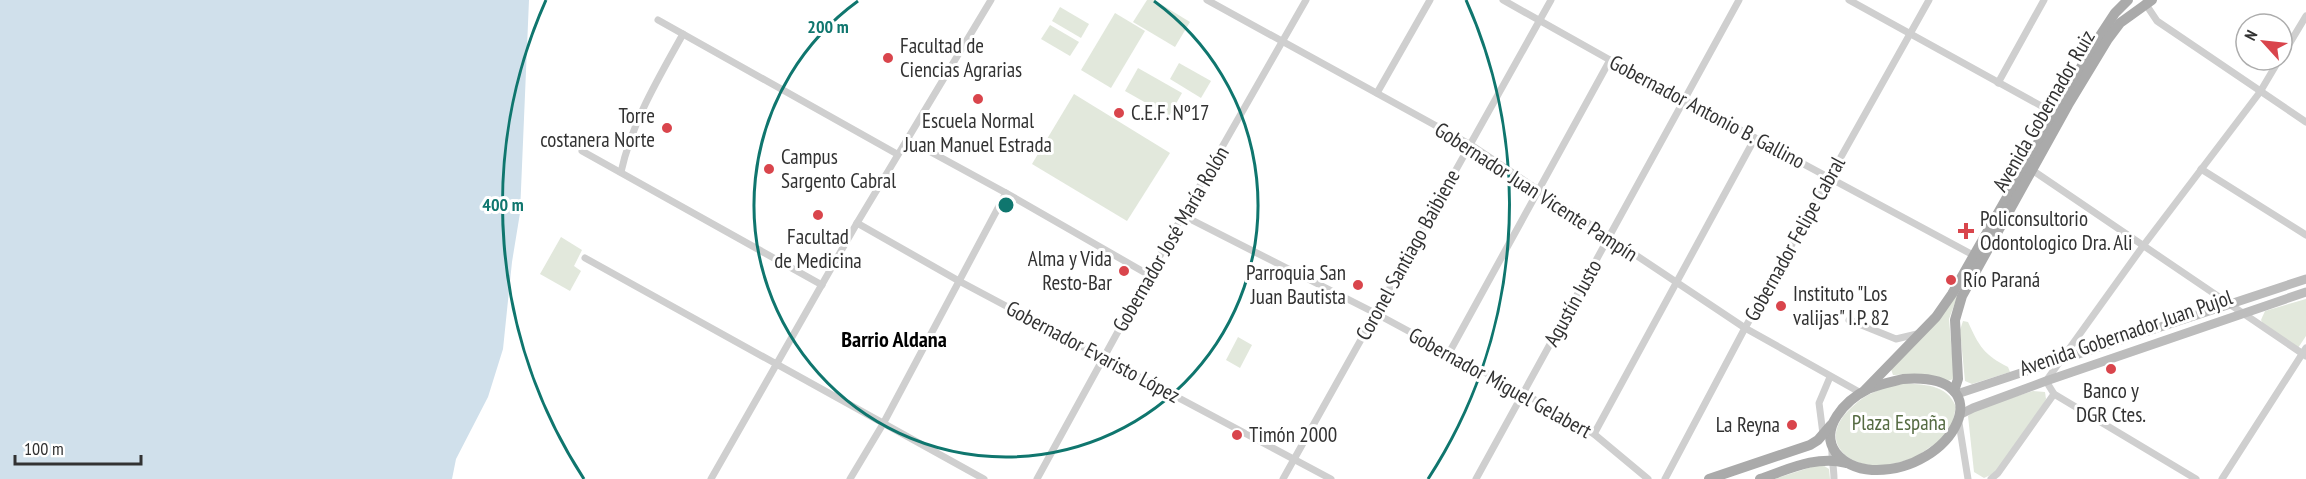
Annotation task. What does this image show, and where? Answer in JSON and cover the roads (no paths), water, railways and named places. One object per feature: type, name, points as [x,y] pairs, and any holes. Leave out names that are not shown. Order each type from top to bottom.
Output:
[{"type":"main road","name":"Avenida Gobernador Ruiz","points":[[1863,392],[1922,332],[1952,294],[2092,48],[2115,13],[2128,0]]},
{"type":"main road","name":"Avenida Gobernador Ruiz","points":[[1956,392],[1959,380],[1954,331],[1962,296],[2068,105],[2108,39],[2120,23],[2148,2]]},
{"type":"main road","name":"Avenida Gobernador Juan Pujol","points":[[1956,392],[2060,362],[2306,279]]},
{"type":"main road","name":"Avenida Gobernador Juan Pujol","points":[[1960,419],[2046,381],[2306,292]]},
{"type":"main road","points":[[1709,479],[1810,445],[1823,435],[1840,412],[1863,392],[1882,384],[1914,378],[1926,379],[1956,392],[1961,406],[1960,419],[1948,440],[1939,448],[1911,464],[1880,470],[1865,469],[1831,459],[1820,460],[1760,479]]},
{"type":"main road","points":[[1833,422],[1829,436],[1832,446],[1841,459],[1852,465]]},
{"type":"street","points":[[711,479],[897,154],[991,0]]},
{"type":"street","name":"Gobernador Juan Vicente Pampín","points":[[1207,0],[1471,145],[1745,328],[1830,377],[1863,392]]},
{"type":"street","name":"Gobernador José María Rolón","points":[[1037,479],[1306,0]]},
{"type":"street","points":[[1377,93],[1430,0]]},
{"type":"street","name":"Gobernador Antonio B. Gallino","points":[[1503,0],[1975,256]]},
{"type":"street","name":"Coronel Santiago Baibiene","points":[[1283,479],[1551,0]]},
{"type":"street","name":"Agustín Justo","points":[[1476,479],[1739,0]]},
{"type":"street","points":[[1848,0],[2054,113],[2068,105]]},
{"type":"street","name":"Gobernador Felipe Cabral","points":[[1665,479],[1745,328],[1929,0]]},
{"type":"street","points":[[1998,83],[2044,0]]},
{"type":"street","points":[[2148,2],[2157,21],[2306,122]]},
{"type":"street","points":[[2294,36],[2306,16]]},
{"type":"street","points":[[658,20],[897,154]]},
{"type":"street","points":[[621,172],[626,147],[646,100],[682,34]]},
{"type":"street","points":[[1449,353],[1610,60]]},
{"type":"street","points":[[2196,479],[2054,394],[2046,381],[2143,246],[2260,92],[2272,72]]},
{"type":"street","points":[[1594,434],[1755,138]]},
{"type":"street","points":[[907,139],[1149,276]]},
{"type":"street","points":[[582,151],[822,285]]},
{"type":"street","points":[[2201,169],[2306,235]]},
{"type":"street","points":[[2032,170],[2228,304]]},
{"type":"street","points":[[850,479],[882,424],[1005,193]]},
{"type":"street","name":"Gobernador Miguel Gelabert","points":[[1184,216],[1375,313],[1523,393],[1594,434],[1648,479]]},
{"type":"street","name":"Gobernador Evaristo López","points":[[857,223],[959,281],[1331,479]]},
{"type":"street","points":[[585,258],[984,479]]},
{"type":"street","name":"Avenida Gobernador Juan Pujol","points":[[2228,304],[2241,313]]},
{"type":"street","points":[[2222,479],[2305,352],[2241,313]]},
{"type":"street","points":[[1849,321],[1896,339],[1922,332]]},
{"type":"street","points":[[1823,435],[1819,403],[1830,377]]},
{"type":"street","points":[[1991,479],[1998,473],[2054,394]]},
{"type":"street","points":[[1960,419],[1968,479]]},
{"type":"street","points":[[1832,446],[1834,479]]},
{"type":"place","name":"Facultad de Ciencias Agrarias","points":[[888,58]]},
{"type":"place","name":"Escuela Normal Juan Manuel Estrada","points":[[978,99]]},
{"type":"place","name":"C.E.F. Nº17","points":[[1119,113]]},
{"type":"place","name":"Torre costanera Norte","points":[[667,128]]},
{"type":"place","name":"Campus Sargento Cabral","points":[[769,169]]},
{"type":"place","name":"Facultad de Medicina","points":[[818,215]]},
{"type":"place","name":"Policonsultorio Odontologico Dra. Ali","points":[[1966,231]]},
{"type":"place","name":"Alma y Vida Resto-Bar","points":[[1124,271]]},
{"type":"place","name":"Río Paraná","points":[[1951,280]]},
{"type":"place","name":"Parroquia San Juan Bautista","points":[[1358,285]]},
{"type":"place","name":"Instituto \"Los valijas\" I.P. 82","points":[[1781,306]]},
{"type":"place","name":"Banco y DGR Ctes.","points":[[2111,369]]},
{"type":"place","name":"La Reyna","points":[[1792,425]]},
{"type":"place","name":"Timón 2000","points":[[1237,435]]},
{"type":"district","name":"Barrio Aldana","points":[[894,339]]},
{"type":"park label","name":"Plaza España","points":[[1899,423]]}]
